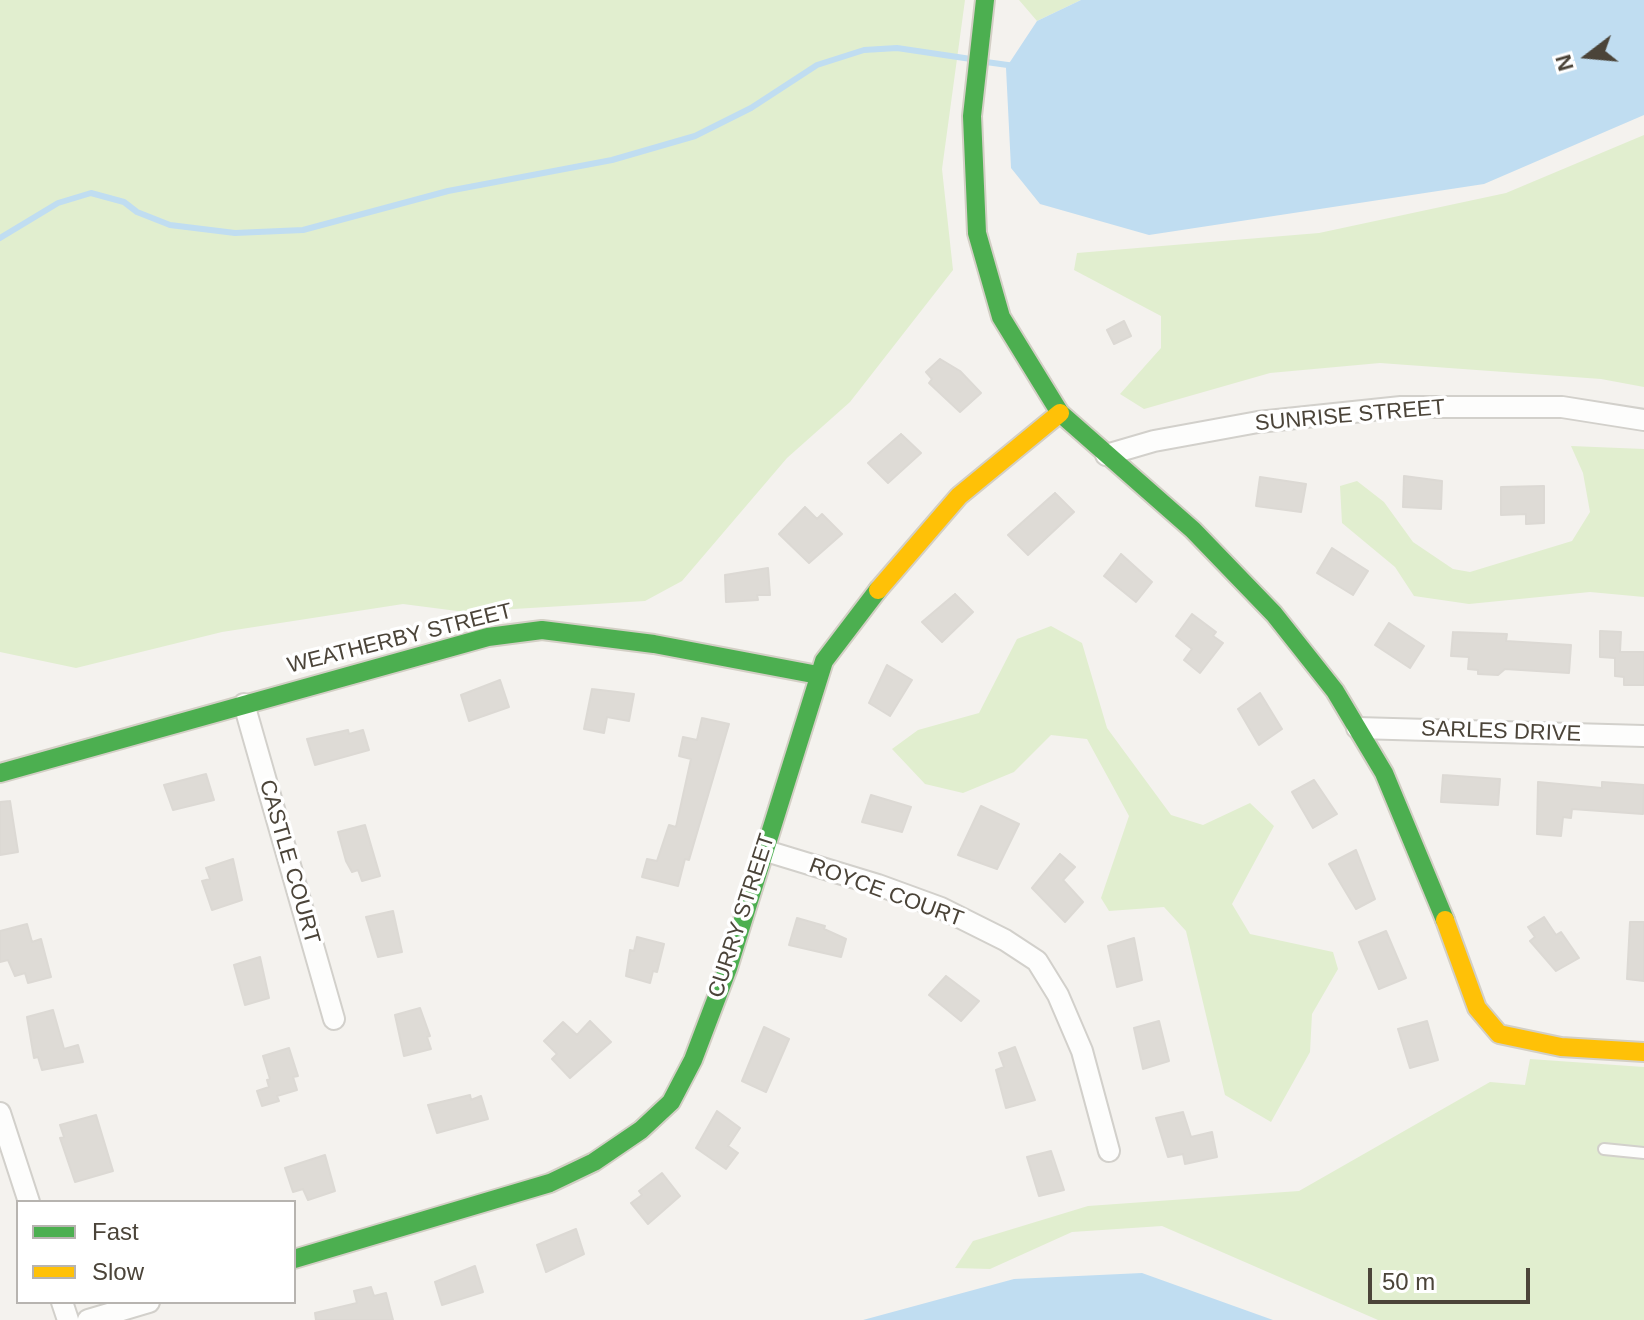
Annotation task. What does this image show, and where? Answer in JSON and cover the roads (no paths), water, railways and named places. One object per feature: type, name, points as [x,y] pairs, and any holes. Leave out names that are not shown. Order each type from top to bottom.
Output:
[{"type":"street","points":[[985,0],[972,116],[977,233],[1001,317],[1060,413],[1193,530],[1274,614],[1335,691],[1384,773],[1426,868],[1477,1008],[1499,1034],[1561,1047],[1644,1052]]},
{"type":"street","name":"SUNRISE STREET","points":[[1106,455],[1154,441],[1258,422],[1401,407],[1562,407],[1644,420]]},
{"type":"street","name":"CURRY STREET","points":[[296,1258],[550,1183],[594,1162],[641,1130],[671,1102],[693,1060],[728,968],[824,661],[860,611],[959,496],[1060,413]]},
{"type":"street","name":"WEATHERBY STREET","points":[[0,773],[488,637],[542,630],[654,644],[818,675]]},
{"type":"street","name":"CASTLE COURT","points":[[244,704],[334,1019]]},
{"type":"street","name":"SARLES DRIVE","points":[[1357,728],[1644,736]]},
{"type":"street","name":"ROYCE COURT","points":[[763,850],[941,908],[1005,940],[1037,961],[1058,995],[1082,1051],[1109,1151]]},
{"type":"street","points":[[0,1113],[28,1200]]},
{"type":"street","points":[[88,1320],[142,1304]]},
{"type":"lane","points":[[1604,1149],[1644,1153]]},
{"type":"water","points":[[1081,0],[1644,0],[1644,115],[1484,184],[1149,235],[1040,204],[1011,168],[1006,68],[1037,21]]},
{"type":"water","points":[[1142,1273],[1273,1320],[863,1320],[1014,1279]]},
{"type":"waterway","points":[[0,238],[58,203],[91,193],[124,202],[137,212],[170,225],[235,233],[303,230],[448,191],[612,160],[695,136],[751,108],[817,65],[864,50],[897,48],[971,59]]},
{"type":"waterway","points":[[986,62],[1015,66]]}]
